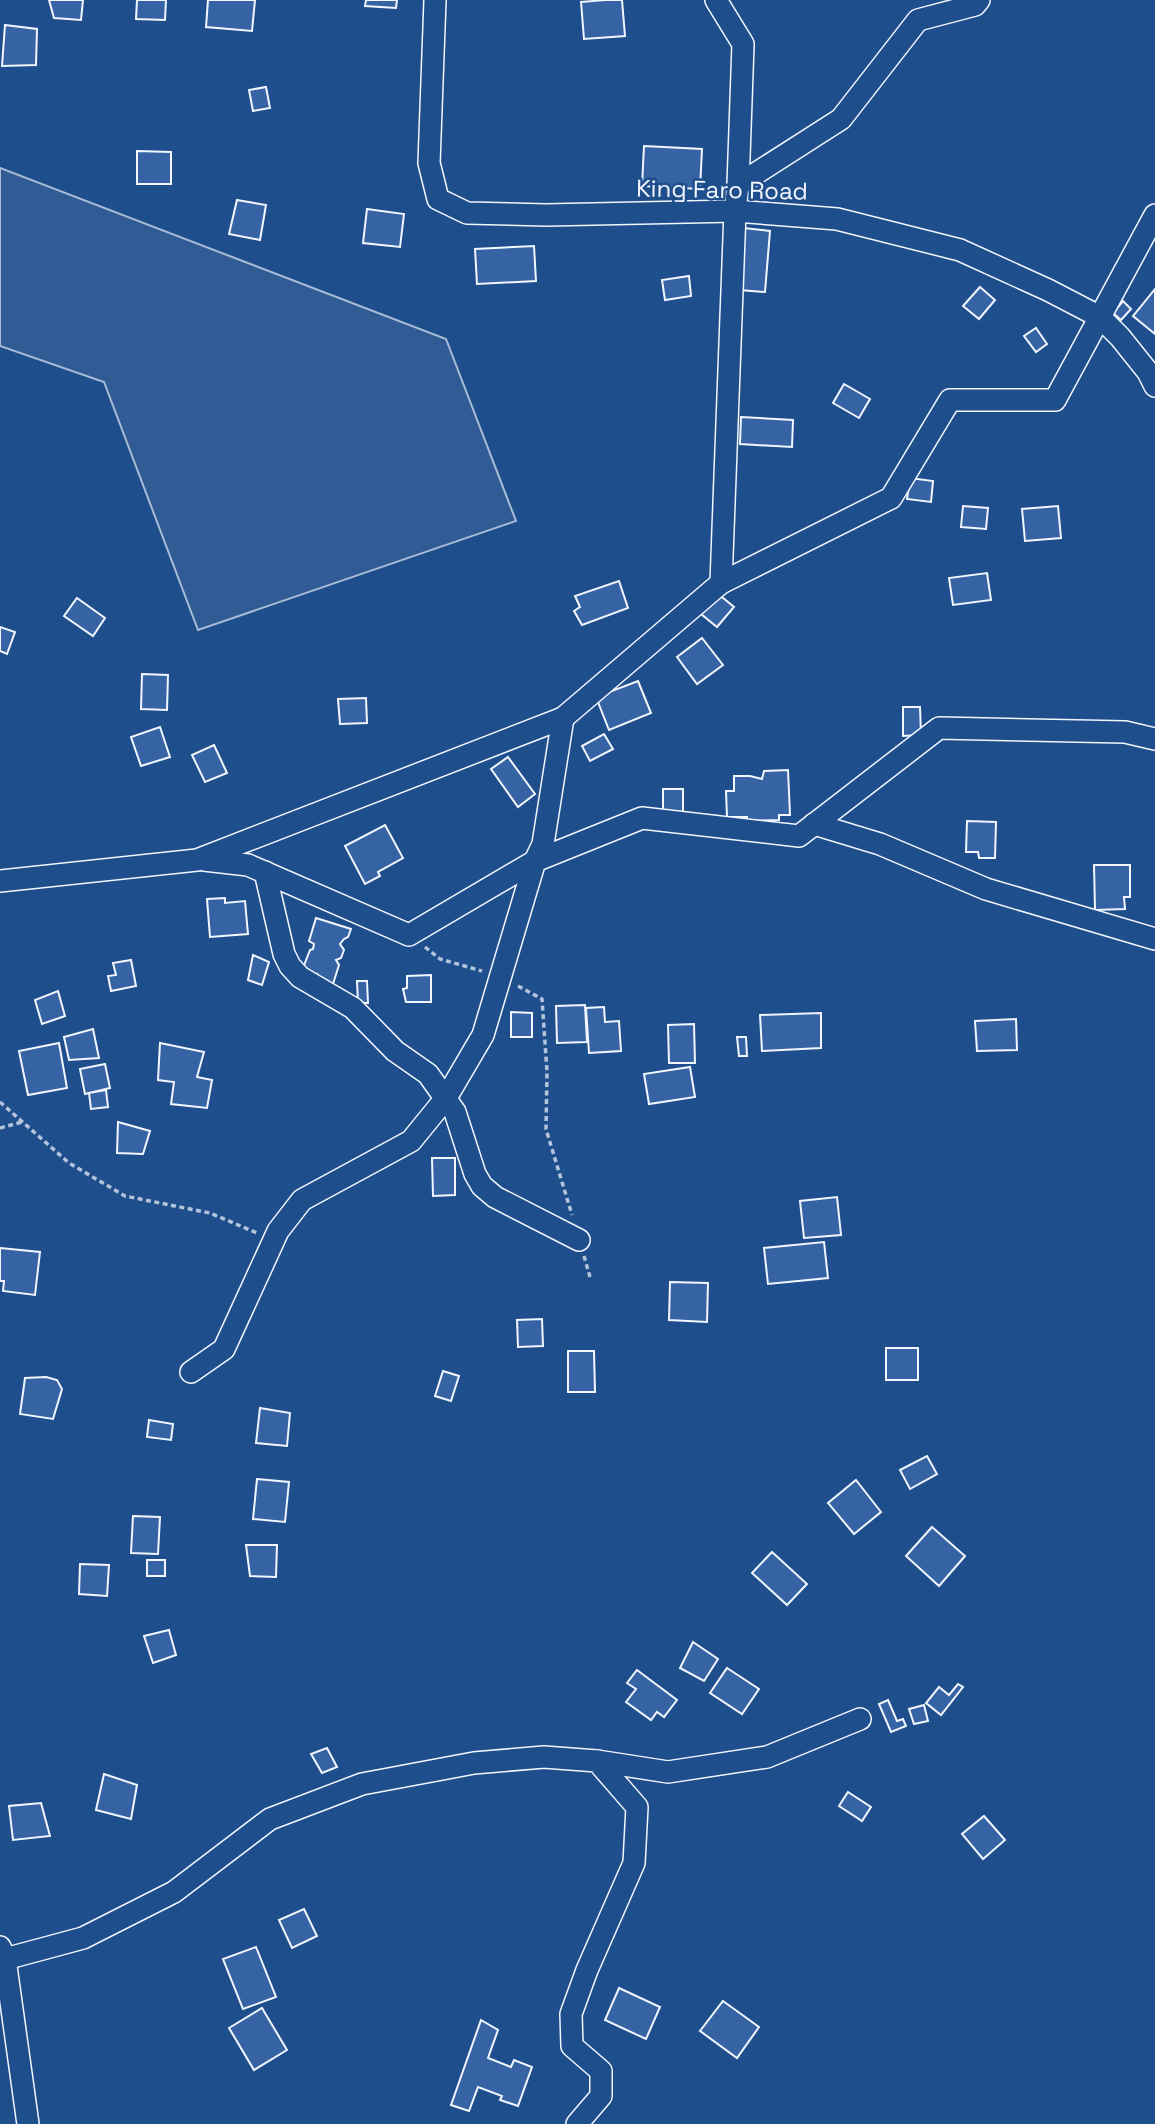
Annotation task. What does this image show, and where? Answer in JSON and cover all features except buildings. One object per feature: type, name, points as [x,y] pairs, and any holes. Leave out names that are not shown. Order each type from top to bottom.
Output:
[{"type":"street","name":"King Faro Road","points":[[435,0],[429,163],[439,199],[467,212],[546,215],[734,211],[837,219],[961,250],[1100,317],[1149,372],[1155,386]]},
{"type":"street","points":[[716,0],[743,44],[738,185],[734,211],[721,583]]},
{"type":"street","points":[[738,185],[841,119],[918,20],[975,5],[979,0]]},
{"type":"street","points":[[197,860],[563,718],[721,583],[891,498],[950,400],[1055,400],[1155,215]]},
{"type":"street","points":[[191,1372],[224,1349],[278,1231],[302,1200],[411,1141],[446,1098],[483,1035],[535,860],[543,844],[563,718]]},
{"type":"street","points":[[0,881],[197,860],[248,865],[410,935],[535,860],[642,818],[799,836],[939,728],[1125,732],[1155,739]]},
{"type":"street","points":[[814,824],[880,844],[986,889],[1155,939]]},
{"type":"street","points":[[265,872],[284,954],[290,966],[300,977],[354,1009],[395,1051],[428,1074],[455,1112],[475,1174],[482,1186],[495,1197],[579,1240]]},
{"type":"street","points":[[28,2124],[3,1953],[83,1938],[174,1892],[270,1819],[362,1784],[474,1763],[544,1757],[597,1761],[668,1772],[768,1757],[860,1719]]},
{"type":"street","points":[[577,2124],[601,2096],[601,2071],[572,2046],[570,2014],[634,1863],[637,1807],[597,1761]]},
{"type":"path","points":[[410,935],[440,959],[500,976],[542,999],[547,1072],[546,1129],[590,1277]]},
{"type":"path","points":[[0,1102],[69,1163],[125,1196],[210,1213],[273,1241]]},
{"type":"path","points":[[0,1128],[22,1122]]},
{"type":"shaded area","points":[[0,168],[446,339],[516,521],[198,630],[104,382],[0,346]]}]
